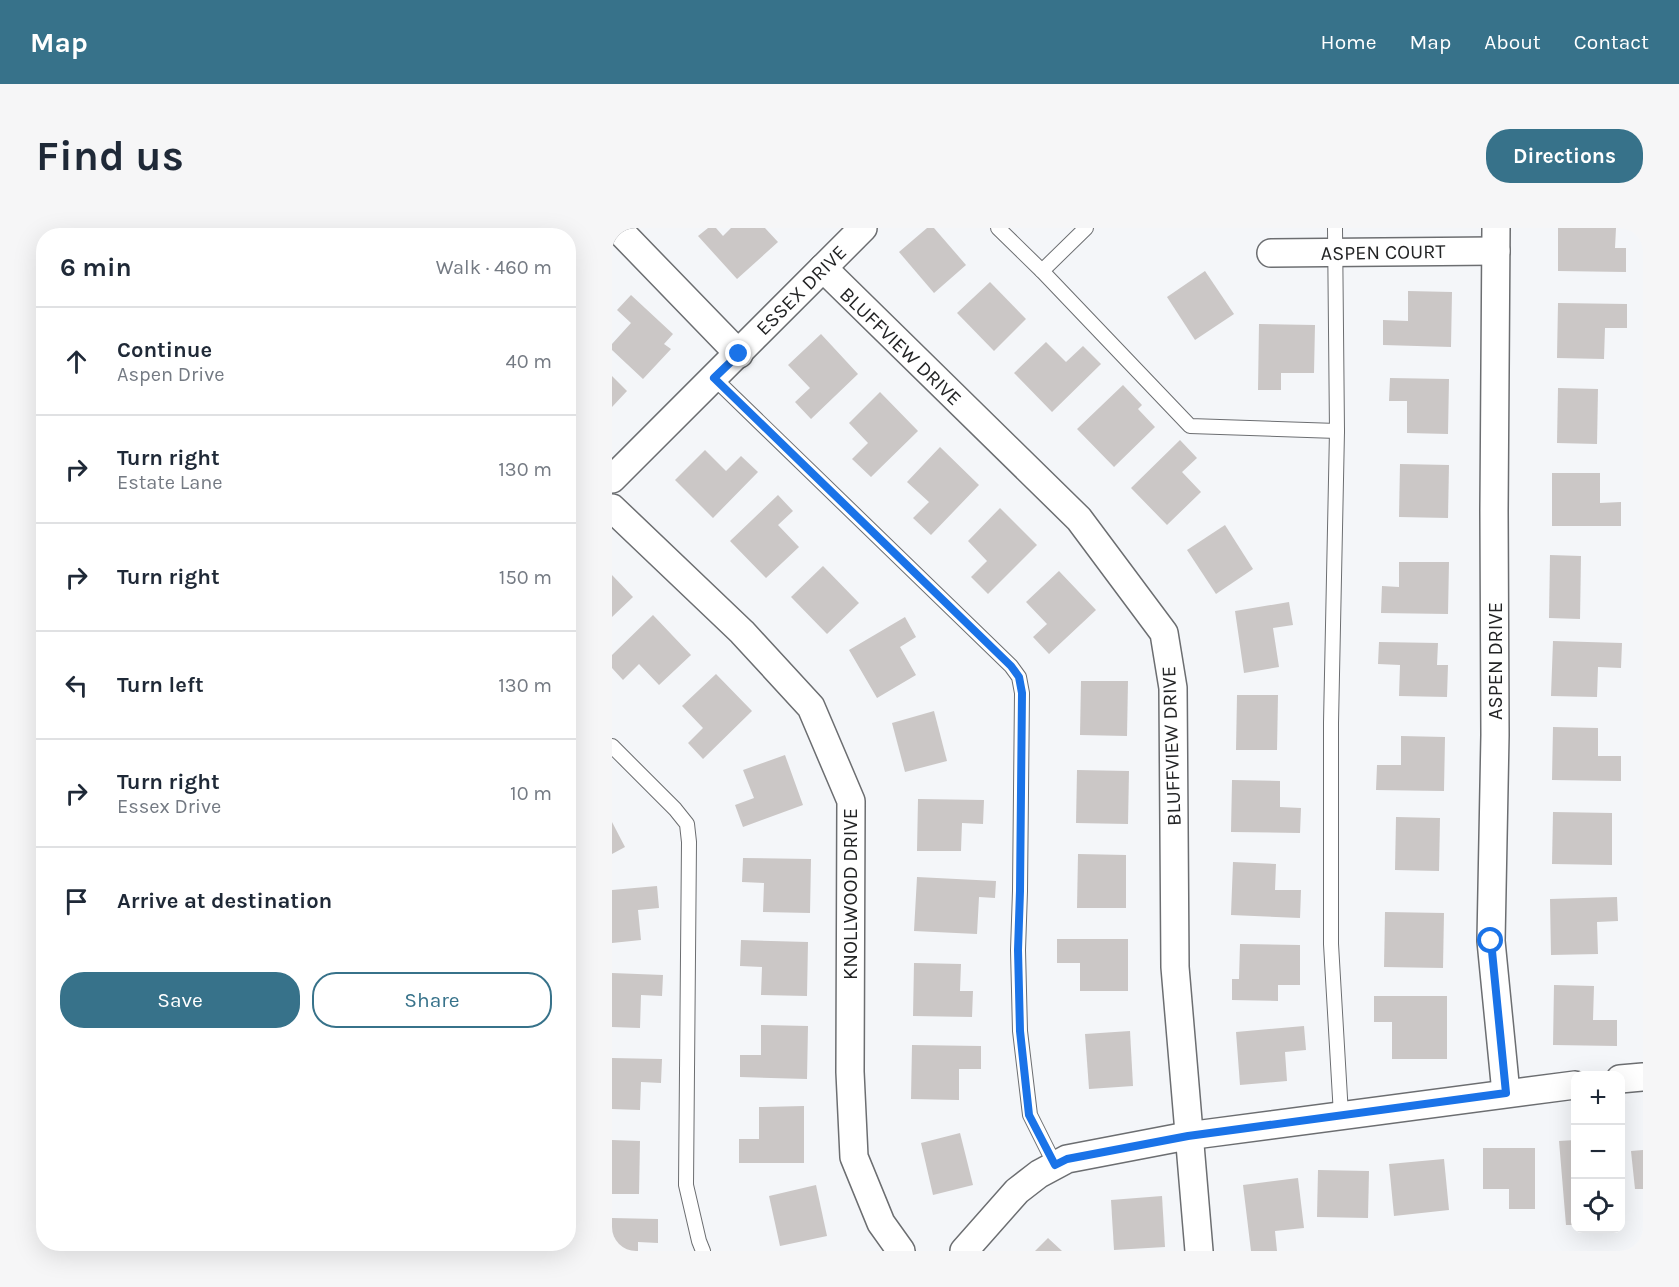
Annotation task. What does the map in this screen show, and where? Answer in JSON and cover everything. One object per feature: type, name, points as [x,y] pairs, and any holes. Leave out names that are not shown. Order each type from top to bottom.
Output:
[{"type":"street","points":[[617,228],[739,354]]},
{"type":"street","name":"ESSEX DRIVE","points":[[612,479],[863,228]]},
{"type":"street","name":"ASPEN COURT","points":[[1271,253],[1335,240],[1496,239]]},
{"type":"street","name":"ASPEN DRIVE","points":[[1496,239],[1495,735],[1491,941],[1506,1093]]},
{"type":"street","name":"BLUFFVIEW DRIVE","points":[[823,268],[1079,519],[1164,633],[1173,688],[1174,967],[1199,1251]]},
{"type":"street","name":"KNOLLWOOD DRIVE","points":[[612,508],[742,632],[811,707],[850,801],[850,1072],[854,1157],[881,1223],[901,1251]]},
{"type":"street","points":[[1625,1079],[1643,1077]]},
{"type":"street","points":[[964,1251],[1017,1191],[1039,1174],[1067,1159],[1188,1136],[1571,1085]]},
{"type":"lane","points":[[998,228],[1190,426],[1337,431]]},
{"type":"lane","points":[[1042,271],[1086,228]]},
{"type":"lane","points":[[1335,240],[1337,431],[1331,723],[1331,944],[1341,1115]]},
{"type":"lane","points":[[714,378],[1011,666],[1019,677],[1022,693],[1018,950],[1020,1031],[1029,1115],[1055,1165]]},
{"type":"lane","points":[[612,746],[675,808],[687,825],[689,854],[686,1185],[703,1251]]},
{"type":"building","points":[[708,228],[716,228],[723,236],[731,228],[765,228],[778,242],[737,279],[698,236]]},
{"type":"building","points":[[927,228],[934,228],[966,265],[934,293],[899,252]]},
{"type":"building","points":[[1558,228],[1616,228],[1615,248],[1626,248],[1626,272],[1558,271]]},
{"type":"building","points":[[1205,271],[1234,314],[1195,340],[1167,297]]},
{"type":"building","points":[[990,282],[1026,319],[994,351],[957,313]]},
{"type":"building","points":[[1408,291],[1452,292],[1451,347],[1383,345],[1383,320],[1408,321]]},
{"type":"building","points":[[631,295],[673,334],[664,344],[671,349],[643,379],[612,350],[612,344],[631,323],[617,310]]},
{"type":"building","points":[[1558,303],[1627,304],[1627,328],[1605,328],[1604,359],[1557,358]]},
{"type":"building","points":[[1259,324],[1315,325],[1314,373],[1281,373],[1281,390],[1258,390]]},
{"type":"building","points":[[821,334],[858,374],[811,419],[795,402],[810,388],[788,365]]},
{"type":"building","points":[[1046,342],[1066,362],[1083,346],[1101,364],[1052,412],[1014,373]]},
{"type":"building","points":[[612,376],[627,391],[612,407]]},
{"type":"building","points":[[1390,378],[1449,379],[1448,434],[1407,433],[1407,401],[1389,401]]},
{"type":"building","points":[[1123,385],[1142,405],[1138,409],[1155,427],[1114,467],[1077,429]]},
{"type":"building","points":[[1558,388],[1598,389],[1597,444],[1557,443]]},
{"type":"building","points":[[880,392],[918,431],[871,477],[852,459],[868,443],[849,423]]},
{"type":"building","points":[[1180,440],[1197,458],[1182,472],[1201,492],[1167,525],[1131,488]]},
{"type":"building","points":[[940,447],[979,485],[931,535],[913,518],[929,502],[907,482]]},
{"type":"building","points":[[705,450],[726,471],[741,456],[758,472],[713,518],[675,480]]},
{"type":"building","points":[[1400,464],[1449,465],[1448,518],[1399,517]]},
{"type":"building","points":[[1552,473],[1600,473],[1600,503],[1621,502],[1621,526],[1552,526]]},
{"type":"building","points":[[778,495],[793,511],[778,525],[799,547],[766,578],[730,541]]},
{"type":"building","points":[[1000,508],[1037,545],[988,594],[971,577],[987,561],[968,541]]},
{"type":"building","points":[[1225,525],[1253,569],[1216,594],[1187,550]]},
{"type":"building","points":[[1550,555],[1581,556],[1580,619],[1549,618]]},
{"type":"building","points":[[1399,562],[1449,562],[1448,614],[1381,613],[1382,586],[1399,587]]},
{"type":"building","points":[[823,566],[859,603],[827,634],[791,597]]},
{"type":"building","points":[[1059,571],[1096,610],[1049,654],[1033,637],[1047,624],[1026,602]]},
{"type":"building","points":[[612,575],[633,597],[612,617]]},
{"type":"building","points":[[1289,602],[1293,625],[1273,628],[1279,667],[1244,673],[1235,611]]},
{"type":"building","points":[[653,615],[691,655],[659,685],[639,664],[623,680],[612,668],[612,655]]},
{"type":"building","points":[[905,617],[916,637],[900,647],[916,675],[877,698],[849,650]]},
{"type":"building","points":[[1553,641],[1622,643],[1621,668],[1598,667],[1597,697],[1551,696]]},
{"type":"building","points":[[1379,642],[1438,643],[1437,665],[1448,665],[1447,697],[1399,696],[1400,665],[1378,664]]},
{"type":"building","points":[[716,674],[752,711],[703,759],[688,743],[703,728],[682,706]]},
{"type":"building","points":[[1081,681],[1128,681],[1127,736],[1080,735]]},
{"type":"building","points":[[1237,695],[1278,695],[1277,750],[1236,750]]},
{"type":"building","points":[[934,711],[947,761],[905,772],[892,723]]},
{"type":"building","points":[[1553,727],[1598,728],[1598,756],[1621,756],[1621,781],[1552,780]]},
{"type":"building","points":[[1401,736],[1445,737],[1444,791],[1376,790],[1377,765],[1401,765]]},
{"type":"building","points":[[785,755],[803,805],[743,827],[735,805],[754,798],[743,770]]},
{"type":"building","points":[[1077,770],[1129,771],[1128,824],[1076,823]]},
{"type":"building","points":[[1232,780],[1280,781],[1280,807],[1301,808],[1300,833],[1231,832]]},
{"type":"building","points":[[918,799],[984,800],[983,824],[962,823],[961,851],[917,851]]},
{"type":"building","points":[[1553,812],[1612,813],[1612,865],[1552,864]]},
{"type":"building","points":[[1396,817],[1440,818],[1439,871],[1395,870]]},
{"type":"building","points":[[612,822],[625,847],[612,854]]},
{"type":"building","points":[[1078,854],[1126,855],[1126,908],[1077,908]]},
{"type":"building","points":[[743,858],[811,859],[810,913],[763,912],[764,883],[742,882]]},
{"type":"building","points":[[1233,862],[1276,864],[1275,890],[1301,890],[1300,918],[1231,915]]},
{"type":"building","points":[[917,877],[996,881],[995,898],[979,897],[977,934],[914,931]]},
{"type":"building","points":[[657,886],[659,908],[638,910],[641,940],[612,943],[612,890]]},
{"type":"building","points":[[1617,897],[1618,921],[1597,922],[1598,954],[1551,955],[1550,899]]},
{"type":"building","points":[[1385,912],[1444,913],[1443,968],[1384,967]]},
{"type":"building","points":[[1057,939],[1128,939],[1128,991],[1080,991],[1080,963],[1057,963]]},
{"type":"building","points":[[741,940],[808,942],[807,996],[761,995],[762,967],[740,966]]},
{"type":"building","points":[[1240,944],[1300,945],[1300,985],[1278,985],[1278,1001],[1232,1000],[1232,979],[1239,979]]},
{"type":"building","points":[[914,963],[961,964],[960,991],[973,991],[972,1017],[913,1016]]},
{"type":"building","points":[[612,973],[663,975],[662,996],[641,995],[640,1028],[612,1027]]},
{"type":"building","points":[[1554,985],[1594,986],[1593,1020],[1617,1020],[1617,1046],[1553,1045]]},
{"type":"building","points":[[1374,996],[1447,996],[1447,1059],[1392,1059],[1392,1022],[1374,1022]]},
{"type":"building","points":[[761,1025],[808,1026],[807,1079],[740,1077],[740,1055],[761,1055]]},
{"type":"building","points":[[1304,1026],[1306,1050],[1285,1052],[1287,1081],[1240,1085],[1236,1032]]},
{"type":"building","points":[[1130,1031],[1133,1086],[1089,1089],[1085,1034]]},
{"type":"building","points":[[912,1045],[981,1046],[981,1069],[959,1069],[959,1100],[911,1099]]},
{"type":"building","points":[[612,1058],[662,1059],[661,1083],[641,1082],[640,1110],[612,1109]]},
{"type":"building","points":[[804,1106],[804,1163],[739,1163],[739,1139],[759,1139],[759,1107]]},
{"type":"building","points":[[960,1133],[973,1185],[933,1195],[921,1143]]},
{"type":"building","points":[[612,1140],[640,1141],[639,1194],[612,1194]]},
{"type":"building","points":[[1571,1140],[1571,1225],[1566,1225],[1559,1141]]},
{"type":"building","points":[[1483,1148],[1535,1148],[1535,1209],[1509,1209],[1509,1189],[1483,1189]]},
{"type":"building","points":[[1643,1150],[1643,1189],[1635,1189],[1631,1151]]},
{"type":"building","points":[[1444,1159],[1449,1210],[1394,1216],[1389,1164]]},
{"type":"building","points":[[1318,1170],[1369,1171],[1368,1218],[1317,1217]]},
{"type":"building","points":[[1298,1178],[1304,1228],[1275,1231],[1277,1251],[1251,1251],[1243,1185]]},
{"type":"building","points":[[816,1185],[827,1236],[780,1246],[769,1196]]},
{"type":"building","points":[[1162,1196],[1165,1247],[1114,1250],[1111,1200]]},
{"type":"building","points":[[612,1218],[658,1219],[658,1243],[638,1242],[638,1251],[612,1251]]},
{"type":"building","points":[[1048,1238],[1062,1251],[1035,1251]]},
{"type":"route","points":[[739,354],[714,378],[1011,666],[1019,677],[1022,693],[1018,950],[1020,1031],[1029,1115],[1055,1165],[1067,1159],[1188,1136],[1506,1093],[1491,941]]}]
